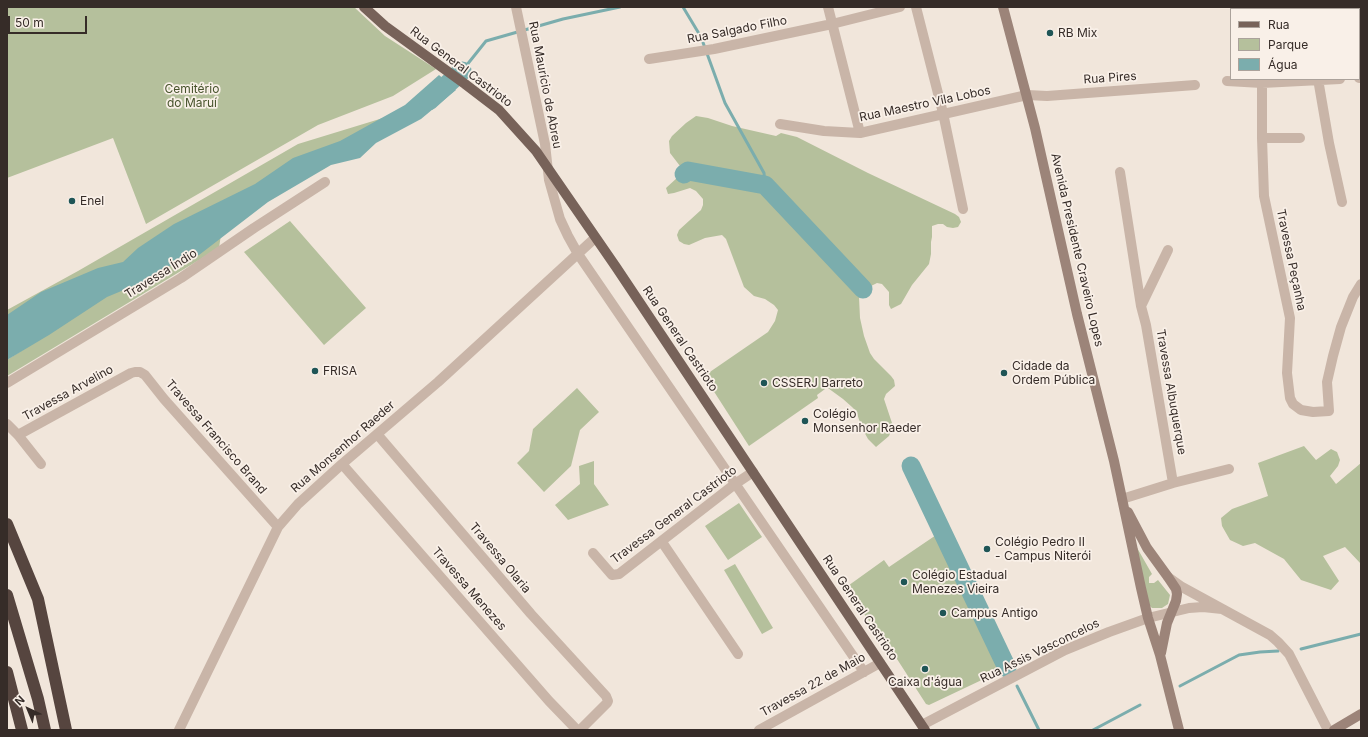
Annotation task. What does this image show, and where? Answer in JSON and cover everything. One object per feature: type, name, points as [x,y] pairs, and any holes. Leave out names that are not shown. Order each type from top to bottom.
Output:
[{"type":"highway","points":[[7,524],[38,599],[66,730]]},
{"type":"highway","points":[[7,595],[36,692],[45,730]]},
{"type":"highway","points":[[7,672],[22,730]]},
{"type":"main road","name":"Rua General Castrioto","points":[[364,7],[385,26],[466,84],[499,110],[536,151],[596,238],[923,727]]},
{"type":"main road","name":"Avenida Presidente Craveiro Lopes","points":[[1003,7],[1027,95],[1122,499],[1148,618],[1160,655],[1179,730]]},
{"type":"main road","name":"Avenida Presidente Craveiro Lopes","points":[[1122,499],[1147,548],[1176,589],[1176,601],[1167,623],[1160,655]]},
{"type":"main road","points":[[1334,730],[1361,714]]},
{"type":"street","name":"Rua Maurício de Abreu","points":[[516,7],[545,144],[548,180],[560,218],[578,254],[864,672]]},
{"type":"street","points":[[828,7],[860,133]]},
{"type":"street","name":"Rua Salgado Filho","points":[[649,59],[700,51],[832,24],[900,7]]},
{"type":"street","points":[[916,7],[943,113],[963,209]]},
{"type":"street","points":[[1227,81],[1262,83],[1318,80],[1329,143],[1342,202]]},
{"type":"street","name":"Travessa Peçanha","points":[[1262,83],[1264,196],[1290,318],[1287,373],[1290,398],[1293,404],[1301,410],[1313,412],[1329,411],[1327,382],[1333,356],[1341,327],[1353,298],[1361,284]]},
{"type":"street","name":"Rua Pires","points":[[1027,95],[1047,96],[1195,85]]},
{"type":"street","name":"Rua Maestro Vila Lobos","points":[[780,124],[824,131],[860,133],[1027,95]]},
{"type":"street","points":[[1262,138],[1300,138]]},
{"type":"street","name":"Travessa Albuquerque","points":[[1120,172],[1141,306],[1146,325],[1173,483]]},
{"type":"street","name":"Travessa Índio","points":[[7,382],[181,278],[254,228],[326,182]]},
{"type":"street","name":"Rua Monsenhor Raeder","points":[[179,730],[278,527],[298,504],[342,464],[438,382],[596,238]]},
{"type":"street","points":[[1141,306],[1168,250]]},
{"type":"street","name":"Travessa Francisco Brand","points":[[131,373],[135,372],[145,375],[164,399],[278,527]]},
{"type":"street","name":"Travessa Arvelino","points":[[18,435],[131,373]]},
{"type":"street","points":[[7,424],[18,435],[41,464]]},
{"type":"street","name":"Travessa Olaria","points":[[377,434],[531,614],[606,696],[608,701],[607,703],[580,730]]},
{"type":"street","name":"Travessa Menezes","points":[[342,464],[548,701],[577,730]]},
{"type":"street","points":[[1122,499],[1229,468]]},
{"type":"street","name":"Travessa General Castrioto","points":[[593,552],[609,573],[612,575],[618,574],[662,542],[735,484],[753,472]]},
{"type":"street","points":[[662,542],[738,654]]},
{"type":"street","name":"Avenida Presidente Craveiro Lopes","points":[[1168,577],[1270,635],[1284,648],[1289,654],[1328,730]]},
{"type":"street","name":"Rua Assis Vasconcelos","points":[[923,727],[1065,650],[1148,618],[1189,608],[1203,607],[1222,609]]},
{"type":"street","name":"Travessa 22 de Maio","points":[[765,729],[880,663]]},
{"type":"green space","name":"Cemitério do Maruí","points":[[7,7],[354,7],[385,36],[436,69],[393,96],[318,125],[146,224],[113,138],[7,178]]},
{"type":"green space","points":[[396,114],[7,330],[7,310],[78,271],[298,144]]},
{"type":"green space","points":[[696,116],[776,136],[781,133],[797,137],[959,217],[961,222],[958,227],[947,227],[943,224],[932,226],[931,254],[929,264],[912,285],[901,304],[891,309],[889,305],[889,292],[882,284],[877,283],[871,286],[859,297],[860,318],[870,353],[891,376],[894,380],[895,386],[886,394],[884,399],[893,426],[889,436],[876,447],[868,439],[856,411],[843,399],[821,383],[825,389],[817,395],[818,398],[749,446],[704,376],[768,332],[775,321],[778,310],[774,305],[765,299],[754,296],[744,287],[726,239],[722,235],[705,238],[689,245],[679,241],[677,235],[679,230],[701,210],[703,199],[696,191],[690,188],[668,194],[666,188],[678,177],[681,172],[680,166],[670,153],[669,141],[672,136],[686,123]]},
{"type":"green space","points":[[223,221],[219,248],[7,376],[7,360]]},
{"type":"green space","points":[[290,221],[366,308],[324,345],[244,252]]},
{"type":"green space","points":[[577,388],[599,412],[580,430],[571,466],[544,492],[517,463],[529,451],[533,429]]},
{"type":"green space","points":[[1304,446],[1316,460],[1331,449],[1337,452],[1340,460],[1338,466],[1330,476],[1336,484],[1361,463],[1361,564],[1345,547],[1323,556],[1339,581],[1331,590],[1301,580],[1284,559],[1255,543],[1243,546],[1230,540],[1222,526],[1221,518],[1232,509],[1268,496],[1258,463]]},
{"type":"green space","points":[[594,461],[594,484],[609,505],[568,520],[555,505],[580,484],[579,466]]},
{"type":"green space","points":[[739,503],[762,537],[728,560],[705,526]]},
{"type":"green space","name":"Colégio Estadual Menezes Vieira","points":[[942,531],[1007,668],[929,705],[926,704],[897,659],[845,588],[884,560],[889,567]]},
{"type":"green space","points":[[1132,539],[1152,574],[1149,577],[1149,583],[1154,583],[1158,580],[1170,595],[1168,604],[1162,608],[1152,608],[1149,605]]},
{"type":"green space","points":[[735,564],[773,628],[762,634],[724,570]]},
{"type":"water","points":[[439,75],[456,90],[421,119],[376,143],[360,158],[331,165],[268,202],[199,255],[167,267],[155,277],[107,297],[49,335],[7,360],[7,315],[41,292],[98,268],[123,262],[138,248],[174,224],[255,184],[293,158],[340,141],[405,105]]},
{"type":"waterway","points":[[462,71],[486,41],[563,19],[620,7]]},
{"type":"waterway","points":[[683,7],[701,37],[725,103],[764,173],[765,185]]},
{"type":"waterway","points":[[429,101],[462,71]]},
{"type":"waterway","points":[[684,174],[688,171],[765,185],[863,289]]},
{"type":"waterway","points":[[911,466],[1007,668]]},
{"type":"waterway","points":[[1301,649],[1361,634]]},
{"type":"waterway","points":[[1180,686],[1239,655],[1278,651]]},
{"type":"waterway","points":[[1017,686],[1039,730]]},
{"type":"waterway","points":[[1093,730],[1140,705]]},
{"type":"place","name":"RB Mix","points":[[1050,33]]},
{"type":"place","name":"Enel","points":[[72,201]]},
{"type":"place","name":"FRISA","points":[[315,371]]},
{"type":"place","name":"Cidade da Ordem Pública","points":[[1004,373]]},
{"type":"place","name":"CSSERJ Barreto","points":[[764,383]]},
{"type":"place","name":"Colégio Monsenhor Raeder","points":[[805,421]]},
{"type":"place","name":"Colégio Pedro II - Campus Niterói","points":[[987,549]]},
{"type":"place","name":"Colégio Estadual Menezes Vieira","points":[[904,582]]},
{"type":"place","name":"Campus Antigo","points":[[943,613]]},
{"type":"place","name":"Caixa d'água","points":[[925,669]]}]
